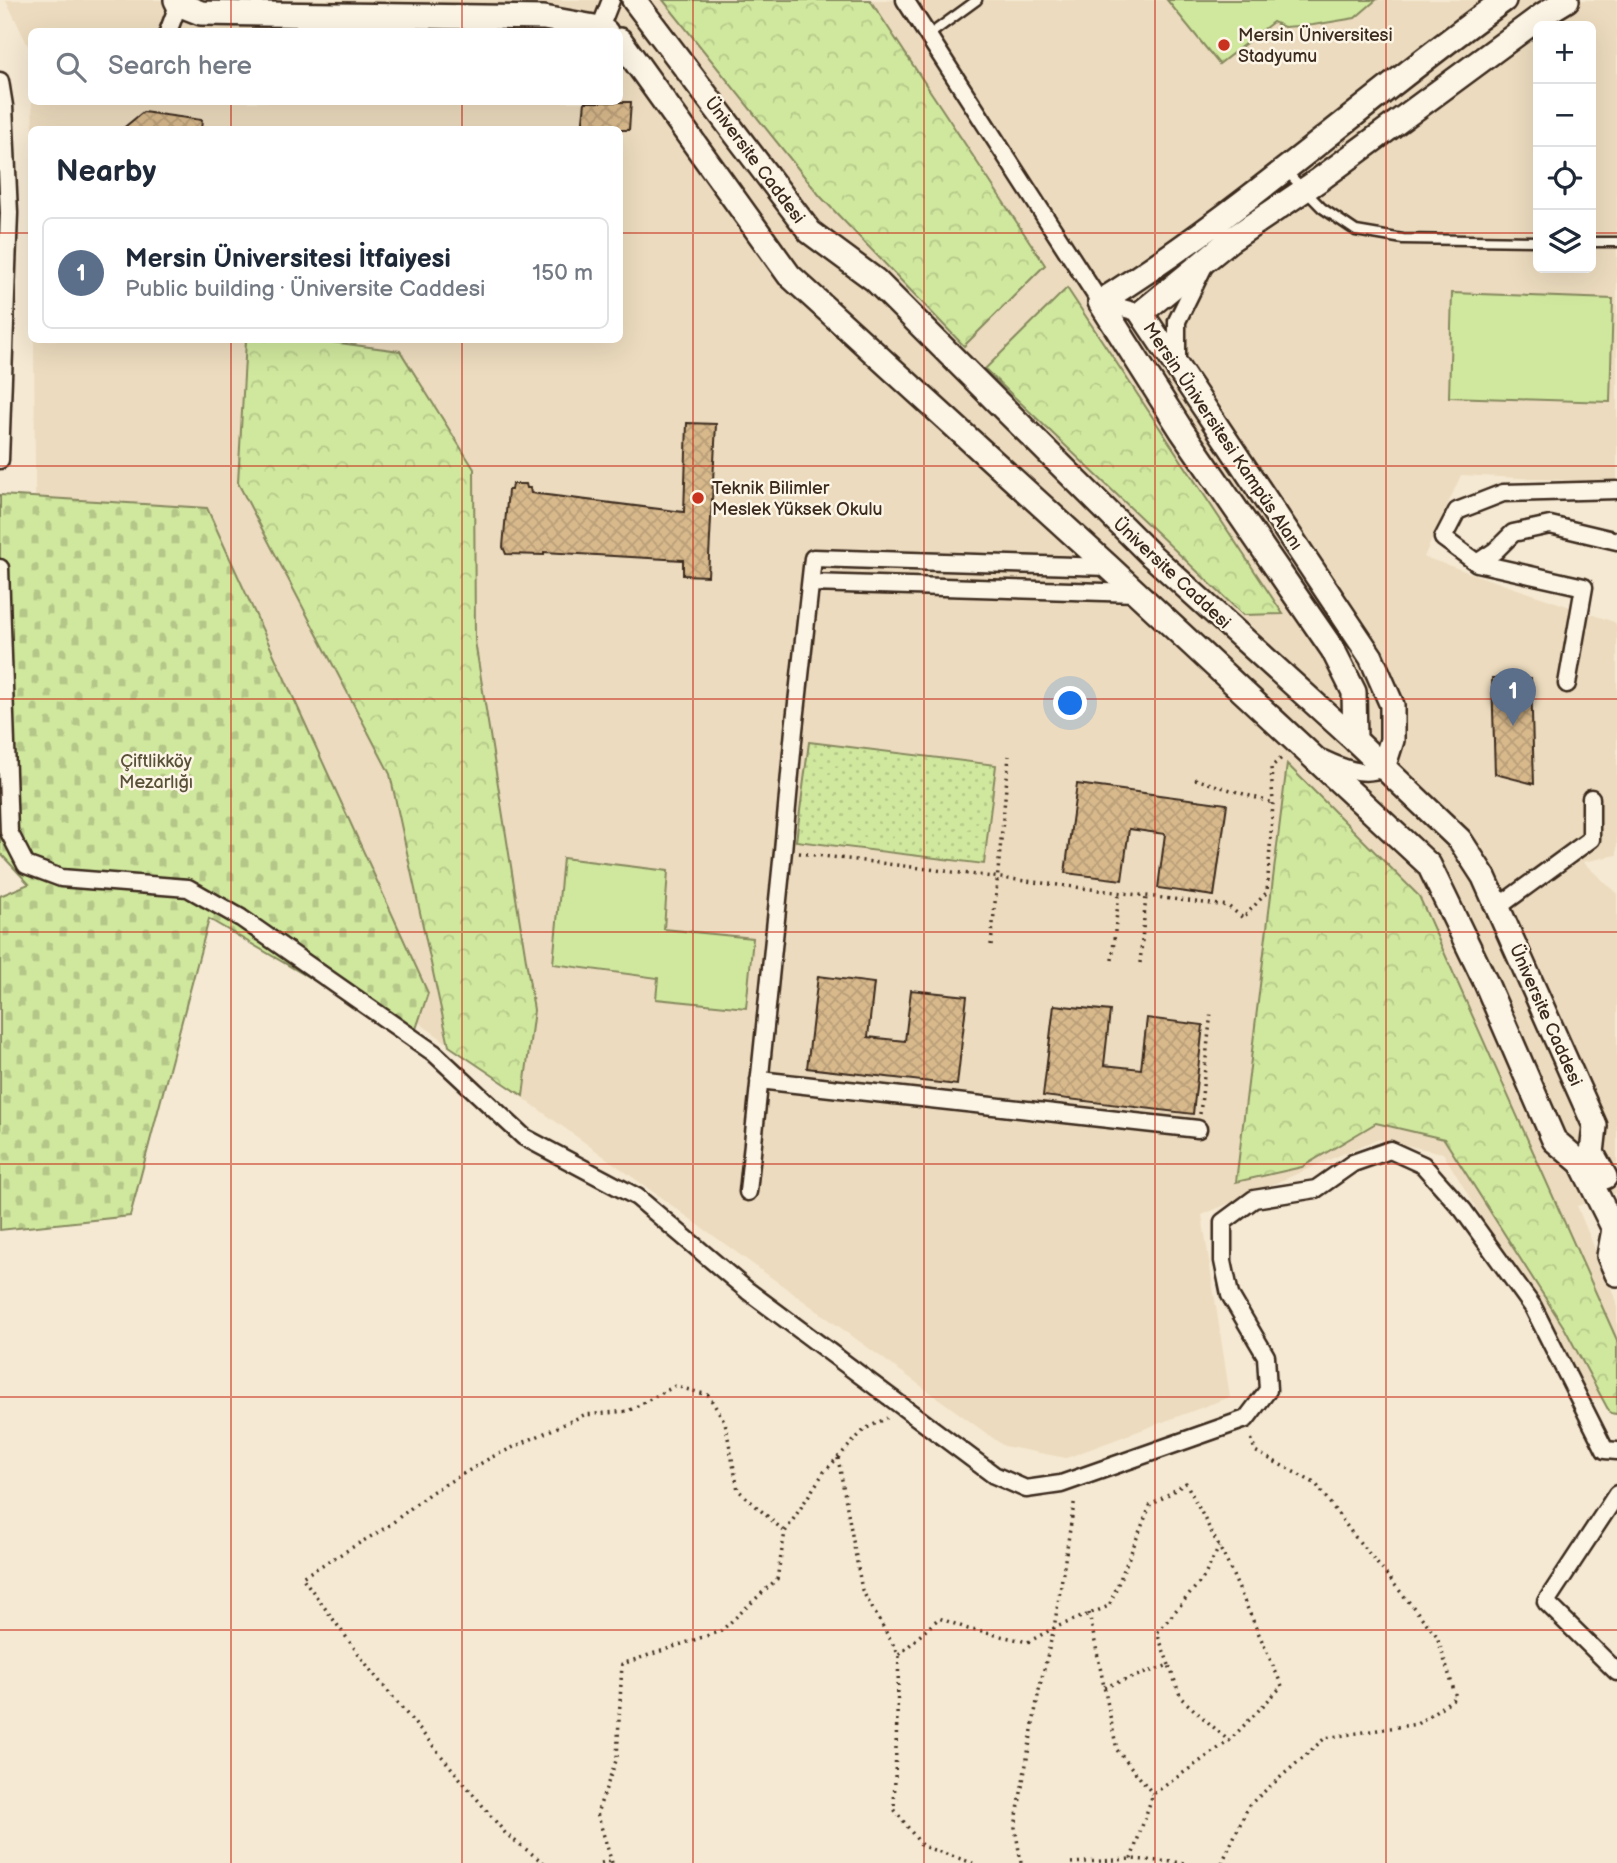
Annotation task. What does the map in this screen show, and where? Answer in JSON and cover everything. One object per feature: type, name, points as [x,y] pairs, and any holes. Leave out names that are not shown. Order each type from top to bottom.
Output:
[{"type":"main road","name":"Üniversite Caddesi","points":[[634,0],[810,232],[875,280],[1152,556],[1355,740],[1460,840],[1484,877],[1595,1126],[1592,1153],[1617,1199]]},
{"type":"main road","points":[[1100,302],[1140,277],[1284,170],[1415,66],[1504,0]]},
{"type":"main road","name":"Mersin Üniversitesi Kampüs Alanı","points":[[1383,768],[1392,740],[1392,705],[1371,657],[1141,313],[1229,241],[1567,0]]},
{"type":"main road","points":[[178,1],[201,13],[544,18],[587,28]]},
{"type":"main road","points":[[623,52],[789,275],[1109,567],[1429,865],[1486,983],[1555,1140],[1581,1163],[1614,1228],[1609,1256],[1617,1274]]},
{"type":"main road","name":"Mersin Üniversitesi Kampüs Alanı","points":[[1100,302],[1182,431],[1334,650],[1354,692],[1355,740]]},
{"type":"street","points":[[609,28],[611,0]]},
{"type":"street","points":[[905,0],[1100,302],[1141,313]]},
{"type":"street","points":[[169,28],[178,1]]},
{"type":"street","points":[[0,81],[4,106],[9,213],[0,460]]},
{"type":"street","points":[[1177,368],[1177,321],[1207,259]]},
{"type":"street","points":[[1567,684],[1584,587],[1477,563],[1443,538],[1457,511],[1503,493],[1617,490]]},
{"type":"street","points":[[1477,563],[1495,551],[1513,533],[1550,525],[1617,541]]},
{"type":"street","points":[[748,1192],[813,558],[1109,567]]},
{"type":"street","points":[[0,568],[5,829],[26,865],[61,878],[188,888],[242,919],[434,1053],[524,1137],[637,1197],[748,1291],[994,1475],[1026,1489],[1061,1484],[1246,1419],[1268,1390],[1266,1356],[1230,1295],[1223,1261],[1223,1222],[1254,1199],[1316,1189],[1353,1163],[1390,1150],[1423,1165],[1463,1210],[1533,1307],[1605,1450],[1617,1451]]},
{"type":"street","points":[[811,583],[1136,593]]},
{"type":"street","points":[[1355,740],[1353,757],[1356,772],[1371,810]]},
{"type":"street","points":[[1304,748],[1356,772],[1374,772],[1383,768]]},
{"type":"street","points":[[1498,908],[1591,839],[1591,798]]},
{"type":"street","points":[[760,1080],[1198,1129]]},
{"type":"street","points":[[1617,1494],[1546,1602],[1617,1672]]},
{"type":"lane","points":[[929,35],[977,0]]},
{"type":"lane","points":[[1284,170],[1322,208],[1356,231],[1403,239],[1533,241]]},
{"type":"lane","points":[[1596,242],[1617,242]]},
{"type":"path","points":[[783,851],[1228,906],[1243,919],[1267,892],[1273,803],[1271,767],[1304,748]]},
{"type":"path","points":[[991,945],[1009,756]]},
{"type":"path","points":[[1195,779],[1273,803]]},
{"type":"path","points":[[1112,960],[1119,893]]},
{"type":"path","points":[[1140,963],[1146,897]]},
{"type":"path","points":[[1198,1129],[1211,1012]]},
{"type":"path","points":[[544,1863],[506,1834],[372,1672],[302,1577],[387,1527],[430,1493],[492,1457],[584,1415],[628,1411],[675,1386],[708,1395],[725,1422],[738,1490],[785,1532]]},
{"type":"path","points":[[601,1863],[612,1862],[597,1813],[617,1758],[622,1664],[722,1631],[777,1579],[785,1532],[824,1472],[865,1429],[904,1408]]},
{"type":"path","points":[[1222,1863],[1249,1805],[1325,1738],[1416,1724],[1456,1697],[1437,1636],[1315,1485],[1255,1451],[1246,1419]]},
{"type":"path","points":[[838,1458],[862,1590],[899,1655],[894,1809],[922,1846],[973,1863]]},
{"type":"path","points":[[1021,1863],[1015,1828],[1039,1690],[1054,1628],[1078,1478]]},
{"type":"path","points":[[899,1655],[939,1618],[968,1629],[1028,1642],[1054,1628],[1109,1606],[1150,1506],[1186,1483],[1219,1547],[1282,1686],[1228,1741],[1153,1794],[1131,1859]]},
{"type":"path","points":[[1219,1547],[1204,1577],[1157,1633],[1181,1698],[1228,1741]]},
{"type":"path","points":[[1089,1613],[1117,1749],[1153,1794]]},
{"type":"path","points":[[1104,1687],[1169,1665]]},
{"type":"path","points":[[1070,1863],[1131,1859],[1188,1863]]},
{"type":"shaded area","points":[[6,0],[1617,0],[1617,483],[1461,475],[1424,557],[1617,625],[1617,855],[1583,862],[1617,894],[1617,1193],[1577,1206],[1617,1302],[1617,1398],[1592,1400],[1443,1153],[1377,1139],[1202,1215],[1230,1397],[1066,1458],[1004,1446],[208,870],[38,843],[34,343],[623,343],[623,126],[33,126],[32,105],[623,105],[623,28],[28,28],[28,46]]},
{"type":"green space","points":[[663,0],[870,0],[1045,265],[964,346],[820,196]]},
{"type":"green space","name":"Mersin Üniversitesi Stadyumu","points":[[1167,0],[1376,0],[1355,18],[1284,27],[1273,22],[1219,64]]},
{"type":"green space","points":[[1067,288],[1283,614],[1243,615],[985,369]]},
{"type":"green space","points":[[1452,293],[1613,299],[1610,402],[1449,397]]},
{"type":"green space","points":[[246,343],[339,343],[400,351],[474,469],[475,641],[534,1010],[523,1096],[449,1046],[390,774],[238,483]]},
{"type":"green space","name":"Çiftlikköy Mezarlığı","points":[[0,495],[207,508],[428,993],[413,1038],[209,919],[130,1216],[0,1230],[0,896],[29,884],[0,853]]},
{"type":"green space","points":[[809,742],[996,765],[984,864],[796,841]]},
{"type":"green space","points":[[1287,764],[1419,896],[1617,1340],[1617,1414],[1610,1413],[1565,1329],[1444,1139],[1376,1123],[1302,1167],[1236,1182]]},
{"type":"green space","points":[[563,858],[668,871],[664,929],[753,938],[746,1008],[656,999],[658,978],[553,964]]},
{"type":"building","points":[[623,102],[631,102],[629,130],[623,130],[623,126],[582,126],[585,105],[623,105]]},
{"type":"building","points":[[143,112],[202,120],[201,126],[126,126]]},
{"type":"building","name":"Teknik Bilimler Meslek Yüksek Okulu","points":[[687,423],[716,424],[708,576],[683,575],[683,560],[544,552],[544,555],[506,554],[503,547],[508,490],[511,490],[512,484],[526,484],[531,493],[684,512]]},
{"type":"building","points":[[1492,678],[1531,678],[1534,784],[1495,774]]},
{"type":"building","points":[[1077,784],[1227,804],[1214,896],[1158,888],[1165,834],[1129,829],[1122,880],[1065,873]]},
{"type":"building","points":[[818,976],[874,983],[868,1037],[905,1041],[911,990],[967,996],[957,1085],[807,1068]]},
{"type":"building","points":[[1054,1005],[1110,1011],[1104,1065],[1141,1069],[1147,1018],[1203,1025],[1193,1114],[1043,1096]]},
{"type":"place","name":"Mersin Üniversitesi Stadyumu","points":[[1224,45]]},
{"type":"place","name":"Teknik Bilimler Meslek Yüksek Okulu","points":[[698,498]]},
{"type":"place","name":"Mersin Üniversitesi İtfaiyesi","points":[[1513,726]]}]
